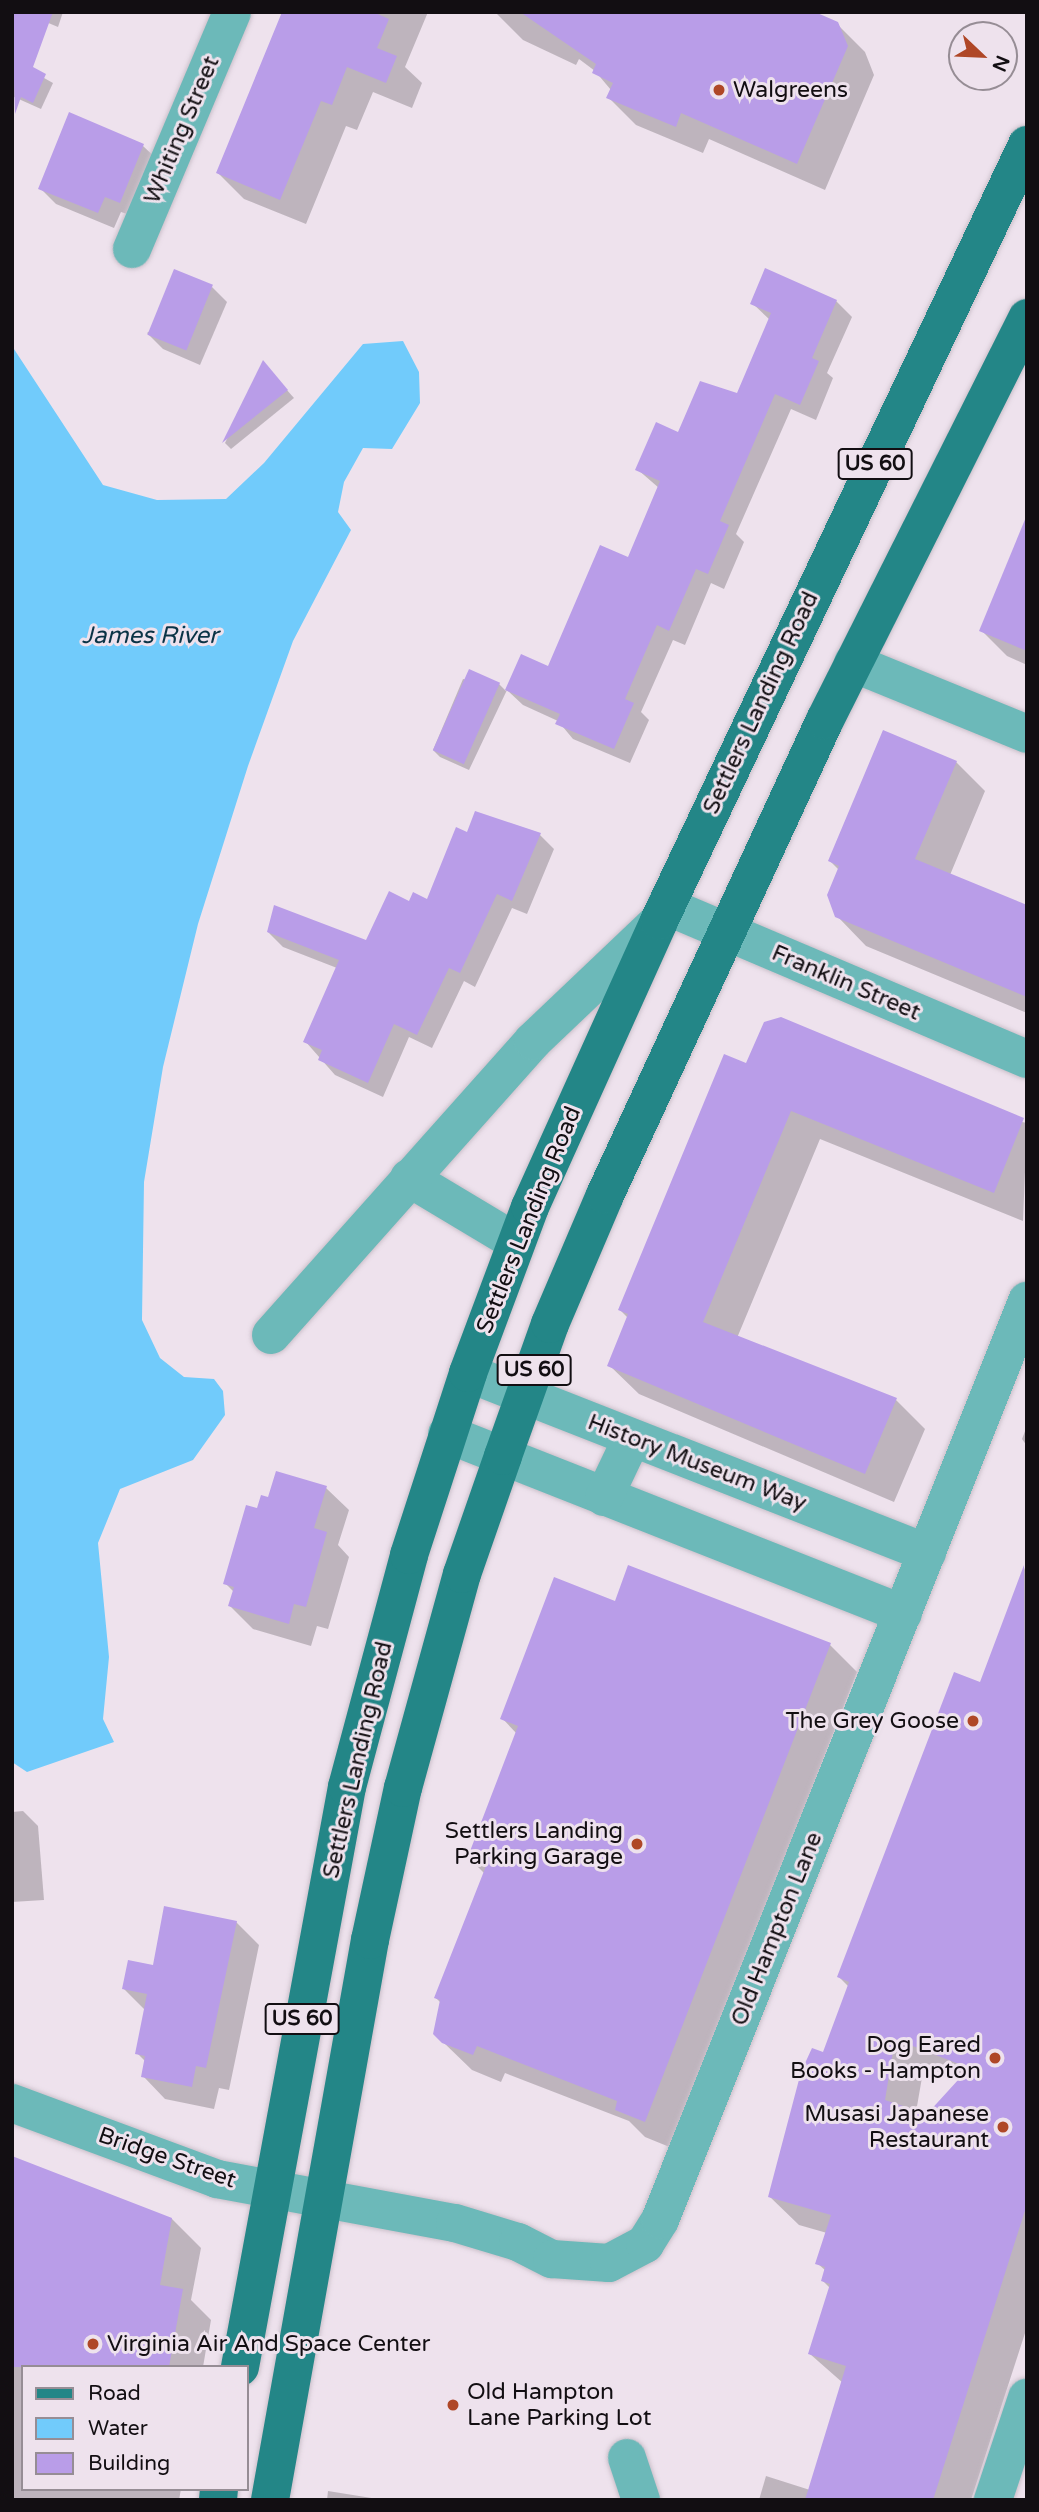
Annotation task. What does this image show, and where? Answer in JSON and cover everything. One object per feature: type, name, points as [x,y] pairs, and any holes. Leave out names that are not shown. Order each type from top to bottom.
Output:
[{"type":"main road","name":"Settlers Landing Road","points":[[240,2365],[349,1775],[447,1434],[468,1373],[516,1242],[662,913],[1027,145]]},
{"type":"main road","name":"US 60","points":[[270,2500],[370,1940],[403,1788],[462,1574],[524,1395],[605,1195],[726,932],[853,663],[1027,318]]},
{"type":"street","name":"Whiting Street","points":[[132,248],[232,12]]},
{"type":"street","points":[[853,663],[1027,734]]},
{"type":"street","name":"Franklin Street","points":[[662,913],[726,932],[1027,1059]]},
{"type":"street","points":[[271,1335],[533,1041],[662,913]]},
{"type":"street","points":[[409,1178],[516,1242]]},
{"type":"street","name":"Old Hampton Lane","points":[[325,2201],[454,2223],[517,2242],[552,2259],[609,2263],[645,2244],[660,2220],[1027,1301]]},
{"type":"street","name":"History Museum Way","points":[[468,1373],[927,1553]]},
{"type":"street","points":[[447,1434],[903,1614]]},
{"type":"street","points":[[604,1497],[632,1438]]},
{"type":"street","name":"Bridge Street","points":[[12,2103],[217,2179],[325,2201]]},
{"type":"street","points":[[993,2500],[1027,2398]]},
{"type":"water","name":"James River","points":[[403,341],[419,372],[420,403],[392,449],[363,448],[344,482],[338,512],[351,530],[293,641],[248,766],[198,924],[163,1067],[144,1182],[142,1320],[160,1358],[184,1377],[214,1379],[223,1391],[225,1415],[193,1460],[120,1489],[98,1543],[109,1657],[103,1719],[114,1742],[27,1772],[12,1762],[12,346],[103,485],[157,500],[226,499],[264,463],[363,344]]},
{"type":"building","points":[[12,12],[53,12],[33,67],[46,74],[33,103],[21,97],[15,114]]},
{"type":"building","points":[[282,12],[373,12],[389,19],[377,48],[397,56],[386,83],[347,67],[332,105],[321,101],[280,200],[216,173]]},
{"type":"building","name":"Walgreens","points":[[520,12],[815,12],[838,22],[848,46],[797,164],[681,113],[676,127],[606,98],[613,83],[592,73],[596,64]]},
{"type":"building","points":[[69,112],[144,144],[120,203],[105,197],[98,213],[38,189]]},
{"type":"building","points":[[765,268],[837,300],[812,358],[819,361],[800,405],[775,394],[720,521],[729,525],[708,574],[696,569],[669,631],[657,625],[625,699],[634,703],[614,749],[555,724],[560,714],[505,690],[521,654],[548,666],[600,545],[628,557],[660,481],[635,470],[656,422],[678,432],[700,381],[737,393],[771,313],[750,304]]},
{"type":"building","points":[[174,269],[213,285],[186,351],[147,335]]},
{"type":"building","points":[[263,360],[288,390],[222,443]]},
{"type":"building","points":[[1027,517],[1027,651],[979,631]]},
{"type":"building","points":[[469,669],[500,683],[464,764],[433,750]]},
{"type":"building","points":[[883,730],[957,761],[915,859],[1027,905],[1027,997],[835,917],[827,895],[839,866],[828,861]]},
{"type":"building","points":[[475,811],[541,833],[512,901],[497,894],[460,973],[449,968],[417,1035],[394,1024],[368,1083],[318,1060],[322,1050],[303,1042],[339,960],[267,932],[274,905],[366,940],[389,891],[409,901],[413,892],[427,899],[456,827],[467,832]]},
{"type":"building","points":[[781,1017],[1024,1118],[994,1193],[791,1111],[703,1322],[897,1398],[865,1474],[607,1366],[628,1314],[618,1310],[724,1054],[746,1063],[764,1022]]},
{"type":"building","points":[[276,1471],[327,1486],[314,1528],[327,1532],[306,1607],[294,1604],[289,1624],[228,1606],[234,1587],[223,1584],[246,1505],[257,1508],[261,1495],[268,1497]]},
{"type":"building","name":"Settlers Landing Parking Garage","points":[[628,1565],[831,1643],[645,2122],[615,2110],[617,2101],[477,2046],[473,2055],[442,2043],[433,2034],[440,2000],[434,1998],[486,1866],[467,1859],[518,1726],[500,1719],[554,1577],[615,1601]]},
{"type":"building","points":[[1024,1565],[1027,2204],[933,2500],[805,2500],[846,2366],[808,2354],[830,2284],[821,2281],[825,2267],[815,2264],[831,2215],[768,2197],[801,2072],[812,2048],[823,2052],[849,1982],[837,1977],[954,1672],[980,1682]],"holes":[[[895,2039],[969,2068],[927,2114],[885,2100]]]},
{"type":"building","points":[[164,1906],[237,1921],[206,2068],[196,2066],[192,2087],[141,2077],[145,2056],[135,2054],[147,1994],[122,1989],[128,1960],[153,1965]]},
{"type":"building","name":"Virginia Air And Space Center","points":[[12,2156],[172,2218],[160,2285],[183,2289],[169,2365],[12,2367]]},
{"type":"place","name":"Walgreens","points":[[719,90]]},
{"type":"place","name":"The Grey Goose","points":[[973,1721]]},
{"type":"place","name":"Settlers Landing Parking Garage","points":[[637,1844]]},
{"type":"place","name":"Dog Eared Books - Hampton","points":[[995,2058]]},
{"type":"place","name":"Musasi Japanese Restaurant","points":[[1003,2127]]},
{"type":"place","name":"Virginia Air And Space Center","points":[[93,2344]]},
{"type":"place","name":"Old Hampton Lane Parking Lot","points":[[453,2405]]}]
